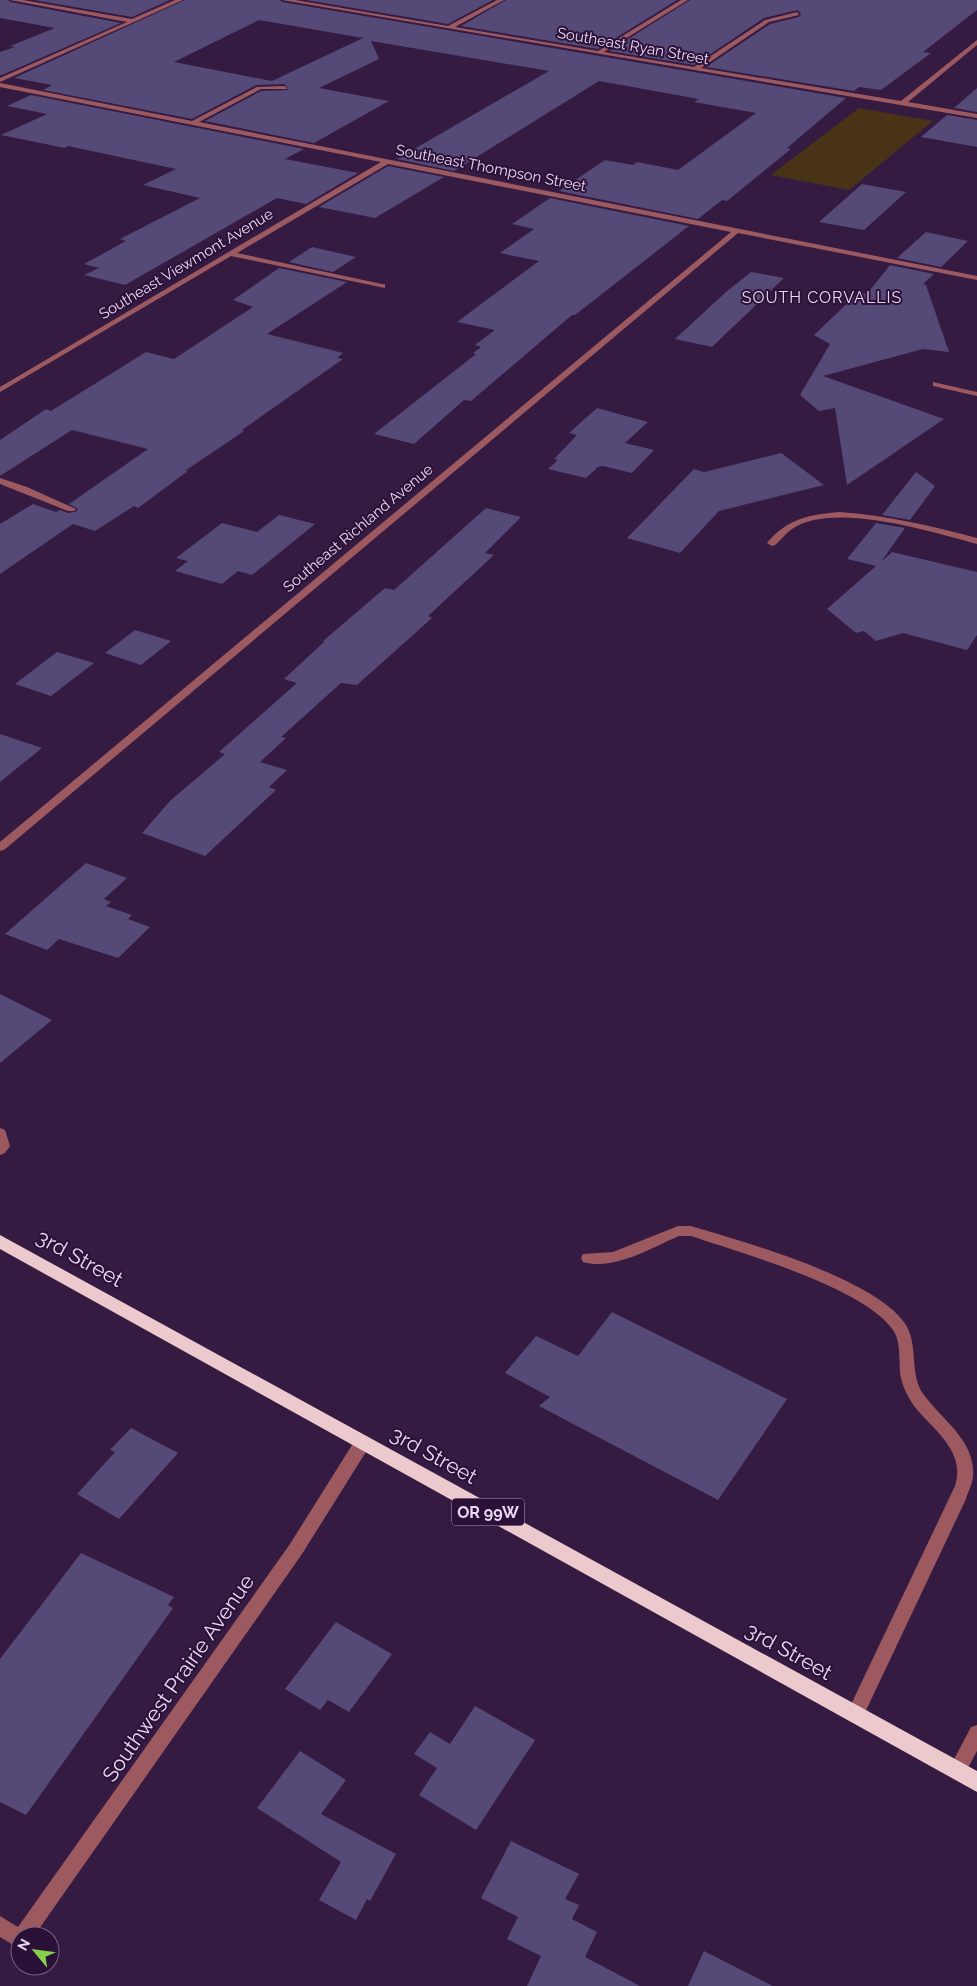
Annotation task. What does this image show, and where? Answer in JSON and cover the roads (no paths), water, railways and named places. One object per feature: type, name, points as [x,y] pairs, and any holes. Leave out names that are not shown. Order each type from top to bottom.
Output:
[{"type":"highway","name":"3rd Street","points":[[0,1241],[977,1782]]},
{"type":"street","points":[[13,0],[133,21]]},
{"type":"street","points":[[0,80],[180,0]]},
{"type":"street","name":"Southeast Ryan Street","points":[[285,0],[977,116]]},
{"type":"street","points":[[450,28],[501,0]]},
{"type":"street","points":[[598,53],[685,0]]},
{"type":"street","points":[[695,69],[767,21],[797,14]]},
{"type":"street","points":[[902,104],[977,42]]},
{"type":"street","name":"Southeast Thompson Street","points":[[0,85],[977,278]]},
{"type":"street","points":[[193,123],[259,88],[285,88]]},
{"type":"street","name":"Southeast Viewmont Avenue","points":[[0,390],[386,162]]},
{"type":"street","name":"Southeast Richland Avenue","points":[[0,848],[736,231]]},
{"type":"street","points":[[230,254],[382,286]]},
{"type":"street","points":[[936,384],[977,394]]},
{"type":"street","points":[[0,481],[71,508]]},
{"type":"street","points":[[772,543],[786,528],[800,522],[824,516],[851,515],[907,524],[977,541]]},
{"type":"street","points":[[0,1133],[3,1146],[0,1150]]},
{"type":"street","points":[[588,1258],[614,1257],[678,1231],[691,1231],[837,1283],[880,1306],[899,1325],[907,1344],[908,1379],[916,1397],[950,1434],[964,1456],[965,1478],[958,1499],[855,1715]]},
{"type":"street","name":"Southwest Prairie Avenue","points":[[30,1926],[296,1549],[363,1442]]},
{"type":"street","points":[[957,1771],[977,1733]]},
{"type":"district","name":"SOUTH CORVALLIS","points":[[822,297]]}]
